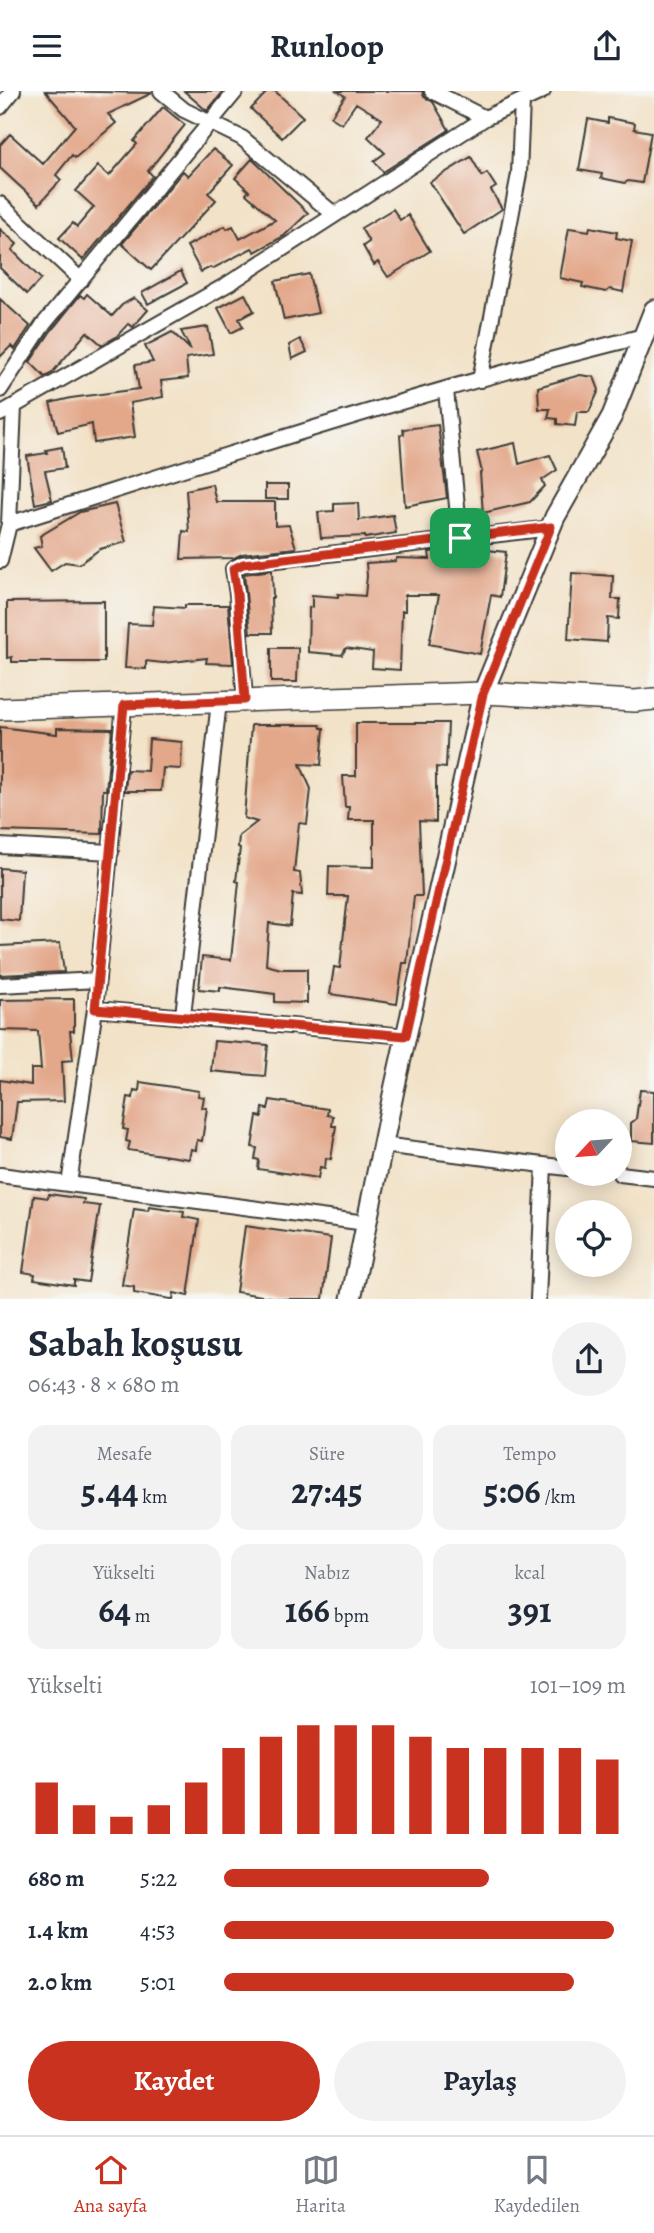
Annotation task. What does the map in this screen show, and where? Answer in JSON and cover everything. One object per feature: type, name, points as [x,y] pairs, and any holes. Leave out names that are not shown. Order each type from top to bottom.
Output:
[{"type":"main road","points":[[0,709],[483,694],[648,702]]},
{"type":"street","points":[[0,107],[13,91]]},
{"type":"street","points":[[161,91],[184,110],[212,121],[242,138],[335,215]]},
{"type":"street","points":[[0,390],[43,325],[236,91]]},
{"type":"street","points":[[432,91],[485,118]]},
{"type":"street","points":[[0,414],[228,284],[396,178],[485,118],[542,91]]},
{"type":"street","points":[[480,380],[519,174],[522,101]]},
{"type":"street","points":[[0,204],[81,279]]},
{"type":"street","points":[[351,1299],[406,1036],[483,694],[551,527],[612,416],[654,310]]},
{"type":"street","points":[[9,524],[360,415],[580,351],[644,336]]},
{"type":"street","points":[[446,390],[460,538]]},
{"type":"street","points":[[0,561],[9,524],[14,406]]},
{"type":"street","points":[[245,700],[233,569],[243,564],[551,527]]},
{"type":"street","points":[[183,1015],[219,702]]},
{"type":"street","points":[[69,1184],[95,1009],[124,705]]},
{"type":"street","points":[[0,846],[111,852]]},
{"type":"street","points":[[0,985],[98,980]]},
{"type":"street","points":[[95,1009],[406,1036]]},
{"type":"street","points":[[382,1146],[555,1166]]},
{"type":"street","points":[[538,1299],[544,1165]]},
{"type":"street","points":[[0,1175],[366,1223]]},
{"type":"street","points":[[632,1175],[654,1178]]},
{"type":"building","points":[[45,91],[152,93],[108,114],[116,123],[75,158],[72,155],[56,175],[61,180],[39,204],[0,168],[0,145],[10,134],[43,164],[75,126]]},
{"type":"building","points":[[184,91],[224,91],[207,111]]},
{"type":"building","points":[[268,91],[275,91],[303,117],[282,138],[251,109]]},
{"type":"building","points":[[337,91],[422,91],[424,97],[433,102],[449,130],[383,172],[374,161],[385,153],[368,137],[382,119],[356,103],[342,124],[331,117],[345,96]]},
{"type":"building","points":[[163,107],[185,125],[148,171],[153,176],[83,260],[59,238],[73,223],[77,227],[94,207],[76,191],[98,166],[109,176],[137,144],[134,141]]},
{"type":"building","points":[[608,118],[635,123],[634,129],[651,132],[642,183],[625,183],[601,178],[602,174],[579,170],[588,119],[608,123]]},
{"type":"building","points":[[213,149],[233,165],[208,193],[216,200],[151,270],[122,244],[183,171],[188,176]]},
{"type":"building","points":[[471,157],[482,176],[487,173],[496,187],[491,190],[502,209],[464,234],[430,182]]},
{"type":"building","points":[[252,159],[308,213],[284,236],[255,252],[252,248],[201,272],[187,246],[225,226],[227,229],[233,226],[240,239],[275,220],[246,194],[249,191],[235,178]]},
{"type":"building","points":[[393,209],[400,220],[408,215],[430,251],[388,277],[378,262],[374,265],[363,246],[369,242],[361,228]]},
{"type":"building","points":[[590,227],[617,232],[616,238],[632,241],[623,292],[582,287],[583,283],[560,278],[569,228],[589,231]]},
{"type":"building","points":[[0,229],[17,244],[12,250],[41,279],[27,294],[0,268]]},
{"type":"building","points":[[181,271],[187,283],[148,304],[142,293]]},
{"type":"building","points":[[309,274],[318,313],[284,320],[275,281]]},
{"type":"building","points":[[87,294],[112,316],[122,305],[134,298],[148,310],[133,327],[128,324],[116,337],[102,345],[87,332],[52,373],[45,377],[30,362],[80,295],[84,298]]},
{"type":"building","points":[[245,294],[254,311],[239,319],[243,327],[231,333],[218,308]]},
{"type":"building","points":[[0,299],[30,326],[15,349],[11,346],[0,357]]},
{"type":"building","points":[[208,327],[213,354],[186,358],[188,378],[161,381],[163,397],[130,403],[135,437],[94,443],[92,424],[58,432],[50,403],[139,389],[135,365],[153,362],[145,346],[172,332],[191,350],[181,331]]},
{"type":"building","points":[[300,339],[307,352],[292,359],[289,345]]},
{"type":"building","points":[[580,375],[594,377],[599,390],[589,412],[577,412],[575,426],[557,424],[557,419],[548,418],[550,409],[539,409],[538,387]]},
{"type":"building","points":[[438,425],[447,498],[405,506],[400,435],[404,434],[403,429]]},
{"type":"building","points":[[515,443],[519,464],[550,455],[557,470],[542,480],[545,486],[530,502],[483,513],[482,472],[477,452]]},
{"type":"building","points":[[62,447],[65,468],[45,471],[52,500],[35,504],[27,456]]},
{"type":"building","points":[[212,484],[216,502],[275,502],[275,526],[289,525],[296,548],[242,554],[234,558],[181,559],[183,531],[189,532],[186,490]]},
{"type":"building","points":[[265,485],[288,485],[288,499],[265,499]]},
{"type":"building","points":[[358,503],[359,520],[393,515],[396,533],[365,538],[321,538],[318,512],[334,511],[334,504]]},
{"type":"building","points":[[115,504],[126,542],[100,549],[79,564],[65,562],[51,571],[34,548],[42,546],[40,536],[80,512]]},
{"type":"building","points":[[466,548],[506,552],[500,597],[491,595],[480,654],[429,644],[439,595],[405,595],[400,670],[372,668],[373,652],[346,648],[342,655],[308,652],[312,595],[365,596],[366,563],[396,561],[396,558],[430,559],[429,552]]},
{"type":"building","points":[[272,570],[272,633],[250,633],[244,574]]},
{"type":"building","points":[[572,573],[613,576],[612,599],[620,599],[619,619],[608,618],[607,642],[568,639]]},
{"type":"building","points":[[104,601],[104,662],[12,662],[12,657],[7,658],[7,602]]},
{"type":"building","points":[[185,605],[228,605],[233,664],[206,663],[207,658],[163,663],[146,661],[146,669],[125,668],[128,624],[152,625],[154,606],[185,608]]},
{"type":"building","points":[[271,648],[298,648],[297,682],[271,682]]},
{"type":"building","points":[[356,723],[448,723],[446,768],[436,767],[436,822],[419,821],[422,896],[414,896],[407,963],[403,963],[397,1004],[330,994],[334,967],[340,968],[348,896],[328,896],[329,866],[374,867],[374,820],[348,820],[349,807],[345,807],[343,776],[356,776]]},
{"type":"building","points":[[251,725],[320,725],[324,728],[321,765],[300,764],[311,789],[307,824],[299,823],[294,872],[300,873],[302,895],[293,894],[290,926],[269,923],[266,965],[281,969],[307,969],[307,1003],[275,1002],[275,994],[220,987],[220,991],[199,989],[202,957],[231,960],[239,882],[236,881],[239,836],[257,822],[244,818]]},
{"type":"building","points":[[0,727],[57,734],[57,728],[112,729],[106,790],[103,790],[102,834],[0,831]]},
{"type":"building","points":[[149,739],[182,742],[181,769],[163,768],[161,791],[125,791],[127,770],[147,771]]},
{"type":"building","points":[[0,868],[22,870],[19,921],[0,919]]},
{"type":"building","points":[[60,943],[64,972],[0,975],[0,946]]},
{"type":"building","points":[[74,999],[74,1031],[70,1031],[73,1060],[62,1061],[64,1101],[17,1102],[12,1139],[0,1137],[0,1080],[31,1085],[31,1069],[41,1069],[38,1031],[0,1030],[0,1000]]},
{"type":"building","points":[[214,1041],[268,1045],[265,1076],[211,1071]]},
{"type":"building","points":[[140,1082],[199,1091],[198,1096],[204,1097],[202,1108],[207,1108],[202,1141],[197,1140],[196,1150],[191,1149],[189,1159],[128,1150],[128,1130],[123,1129],[128,1097],[133,1098],[134,1090],[139,1091]]},
{"type":"building","points":[[640,1090],[654,1091],[654,1143],[632,1141],[632,1122],[636,1119]]},
{"type":"building","points":[[270,1100],[328,1109],[327,1115],[333,1116],[332,1126],[336,1126],[331,1159],[326,1158],[325,1168],[320,1167],[318,1178],[258,1169],[259,1160],[255,1159],[257,1148],[252,1147],[257,1116],[262,1117],[263,1108],[268,1109]]},
{"type":"building","points":[[49,1194],[84,1199],[83,1204],[100,1206],[88,1282],[74,1280],[74,1285],[34,1279],[35,1274],[23,1272],[34,1196],[48,1198]]},
{"type":"building","points":[[149,1207],[184,1212],[183,1217],[199,1220],[188,1296],[174,1293],[171,1299],[134,1293],[134,1287],[122,1285],[134,1209],[148,1211]]},
{"type":"building","points":[[245,1226],[331,1238],[323,1299],[281,1299],[236,1292]]},
{"type":"route","points":[[551,527],[483,694],[406,1036],[95,1009],[124,705],[245,700],[233,569],[243,564],[460,538],[551,527]]}]
